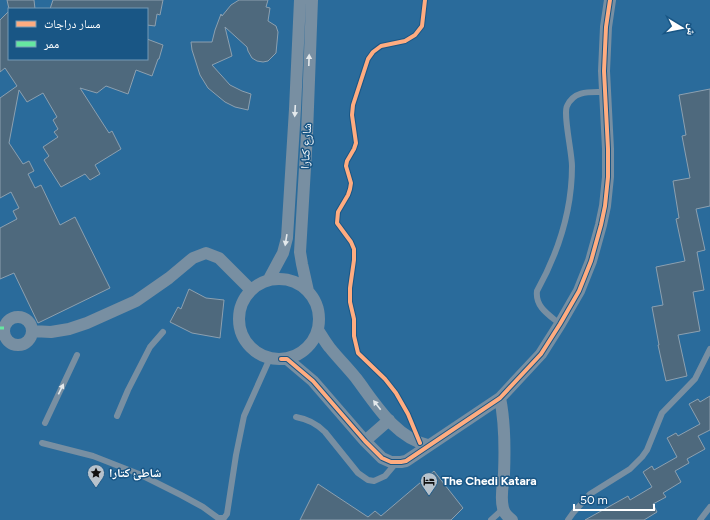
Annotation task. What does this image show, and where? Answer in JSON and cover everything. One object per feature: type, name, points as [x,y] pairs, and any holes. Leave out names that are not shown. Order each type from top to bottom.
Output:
[{"type":"street","name":"شارع كتارا","points":[[269,280],[283,253],[286,238],[295,109],[300,0]]},
{"type":"street","name":"شارع كتارا","points":[[308,290],[300,252],[307,134],[312,0]]},
{"type":"street","points":[[275,358],[290,358],[302,352],[312,342],[318,330],[320,319],[314,299],[308,290],[300,284],[280,278],[262,282],[251,290],[244,299],[240,310],[240,327],[244,338],[250,347],[261,354],[275,358],[288,359],[313,381],[365,441],[382,458],[396,463],[406,461],[500,398],[541,354],[579,291],[591,261],[602,219],[608,177],[607,118],[604,92],[604,49],[610,0]]},
{"type":"street","points":[[32,331],[51,332],[69,329],[101,317],[136,301],[169,278],[193,258],[206,253],[213,254],[219,258],[251,290]]},
{"type":"street","points":[[16,317],[27,321],[31,326],[32,331],[27,342],[21,345],[16,345],[10,344],[6,340],[2,328],[11,319],[16,317]]},
{"type":"street","points":[[318,330],[329,347],[389,420],[411,438],[428,445]]},
{"type":"street","points":[[500,398],[504,424],[504,473],[502,500],[503,509],[512,520]]},
{"type":"street","points":[[365,441],[389,420]]},
{"type":"lane","points":[[560,324],[541,308],[536,296],[552,261],[560,238],[569,202],[572,149],[565,116],[566,108],[571,100],[580,94],[585,92],[604,92]]},
{"type":"lane","points":[[117,416],[128,390],[150,347],[163,332]]},
{"type":"lane","points":[[568,520],[572,513],[590,494],[630,469],[642,457],[647,450],[662,413],[695,379],[710,349]]},
{"type":"lane","points":[[45,423],[77,355]]},
{"type":"lane","points":[[42,443],[93,456],[139,474],[203,507],[218,518],[224,518],[227,514],[236,455],[244,416],[275,358]]},
{"type":"lane","points":[[296,417],[307,420],[320,427],[358,473],[368,480],[374,481],[385,476],[396,463]]},
{"type":"lane","points":[[700,520],[710,507]]},
{"type":"lane","points":[[491,520],[503,509]]},
{"type":"shaded area","points":[[0,0],[710,0],[710,520],[0,520]]},
{"type":"building","points":[[7,0],[34,0],[35,8],[9,8]]},
{"type":"building","points":[[53,0],[163,0],[160,15],[157,14],[155,26],[148,25],[148,8],[50,8]]},
{"type":"building","points":[[239,0],[268,0],[266,7],[270,8],[268,21],[276,26],[278,32],[276,53],[268,61],[263,62],[252,58],[247,47],[225,27],[232,56],[212,65],[230,85],[251,94],[248,110],[235,107],[225,102],[208,88],[200,75],[191,42],[212,42],[221,14],[222,16],[231,5]]},
{"type":"building","points":[[8,12],[8,60],[148,60],[148,39],[163,45],[152,76],[136,70],[128,94],[106,86],[97,93],[80,88],[109,133],[112,131],[121,149],[95,165],[100,174],[90,180],[85,174],[61,187],[44,160],[49,156],[43,147],[58,137],[54,132],[58,129],[53,120],[57,117],[43,93],[27,102],[19,90],[9,143],[23,164],[29,161],[34,171],[28,174],[35,188],[41,185],[60,225],[75,217],[110,288],[38,323],[14,273],[0,279],[0,228],[17,219],[13,211],[19,208],[11,192],[0,198],[0,98],[17,86],[5,68],[0,72],[0,20]]},
{"type":"building","points":[[710,89],[710,206],[696,209],[705,250],[697,252],[704,290],[693,292],[700,331],[678,335],[687,376],[666,381],[652,307],[663,305],[656,267],[685,261],[676,219],[679,218],[673,181],[690,178],[682,136],[686,135],[679,95]]},
{"type":"building","points":[[189,289],[206,298],[224,300],[220,338],[192,333],[170,322],[178,307],[181,309]]},
{"type":"building","points":[[710,396],[710,430],[698,436],[705,449],[687,459],[689,463],[675,471],[681,482],[663,493],[666,497],[653,504],[657,512],[644,520],[585,520],[628,496],[630,500],[652,487],[643,472],[652,466],[654,470],[677,457],[667,438],[676,433],[678,436],[700,424],[689,404],[698,399],[700,402]]},
{"type":"building","name":"The Chedi Katara","points":[[434,471],[463,508],[451,520],[300,520],[318,484],[368,517],[375,511],[381,516]]},
{"type":"cycle path","points":[[420,443],[408,414],[396,393],[385,379],[358,353],[354,336],[354,319],[350,302],[354,249],[351,242],[337,223],[338,212],[350,189],[351,183],[346,166],[356,143],[352,115],[353,105],[368,59],[373,52],[381,46],[405,41],[415,35],[422,26],[425,0]]},
{"type":"cycle path","points":[[281,359],[287,359],[313,381],[365,441],[382,458],[391,462],[401,462],[406,461],[500,398],[541,354],[579,291],[591,261],[605,206],[608,177],[608,149],[604,71],[606,27],[610,0]]},
{"type":"place","name":"شاطئ كتارا","points":[[96,488]]},
{"type":"place","name":"The Chedi Katara","points":[[429,496]]}]
